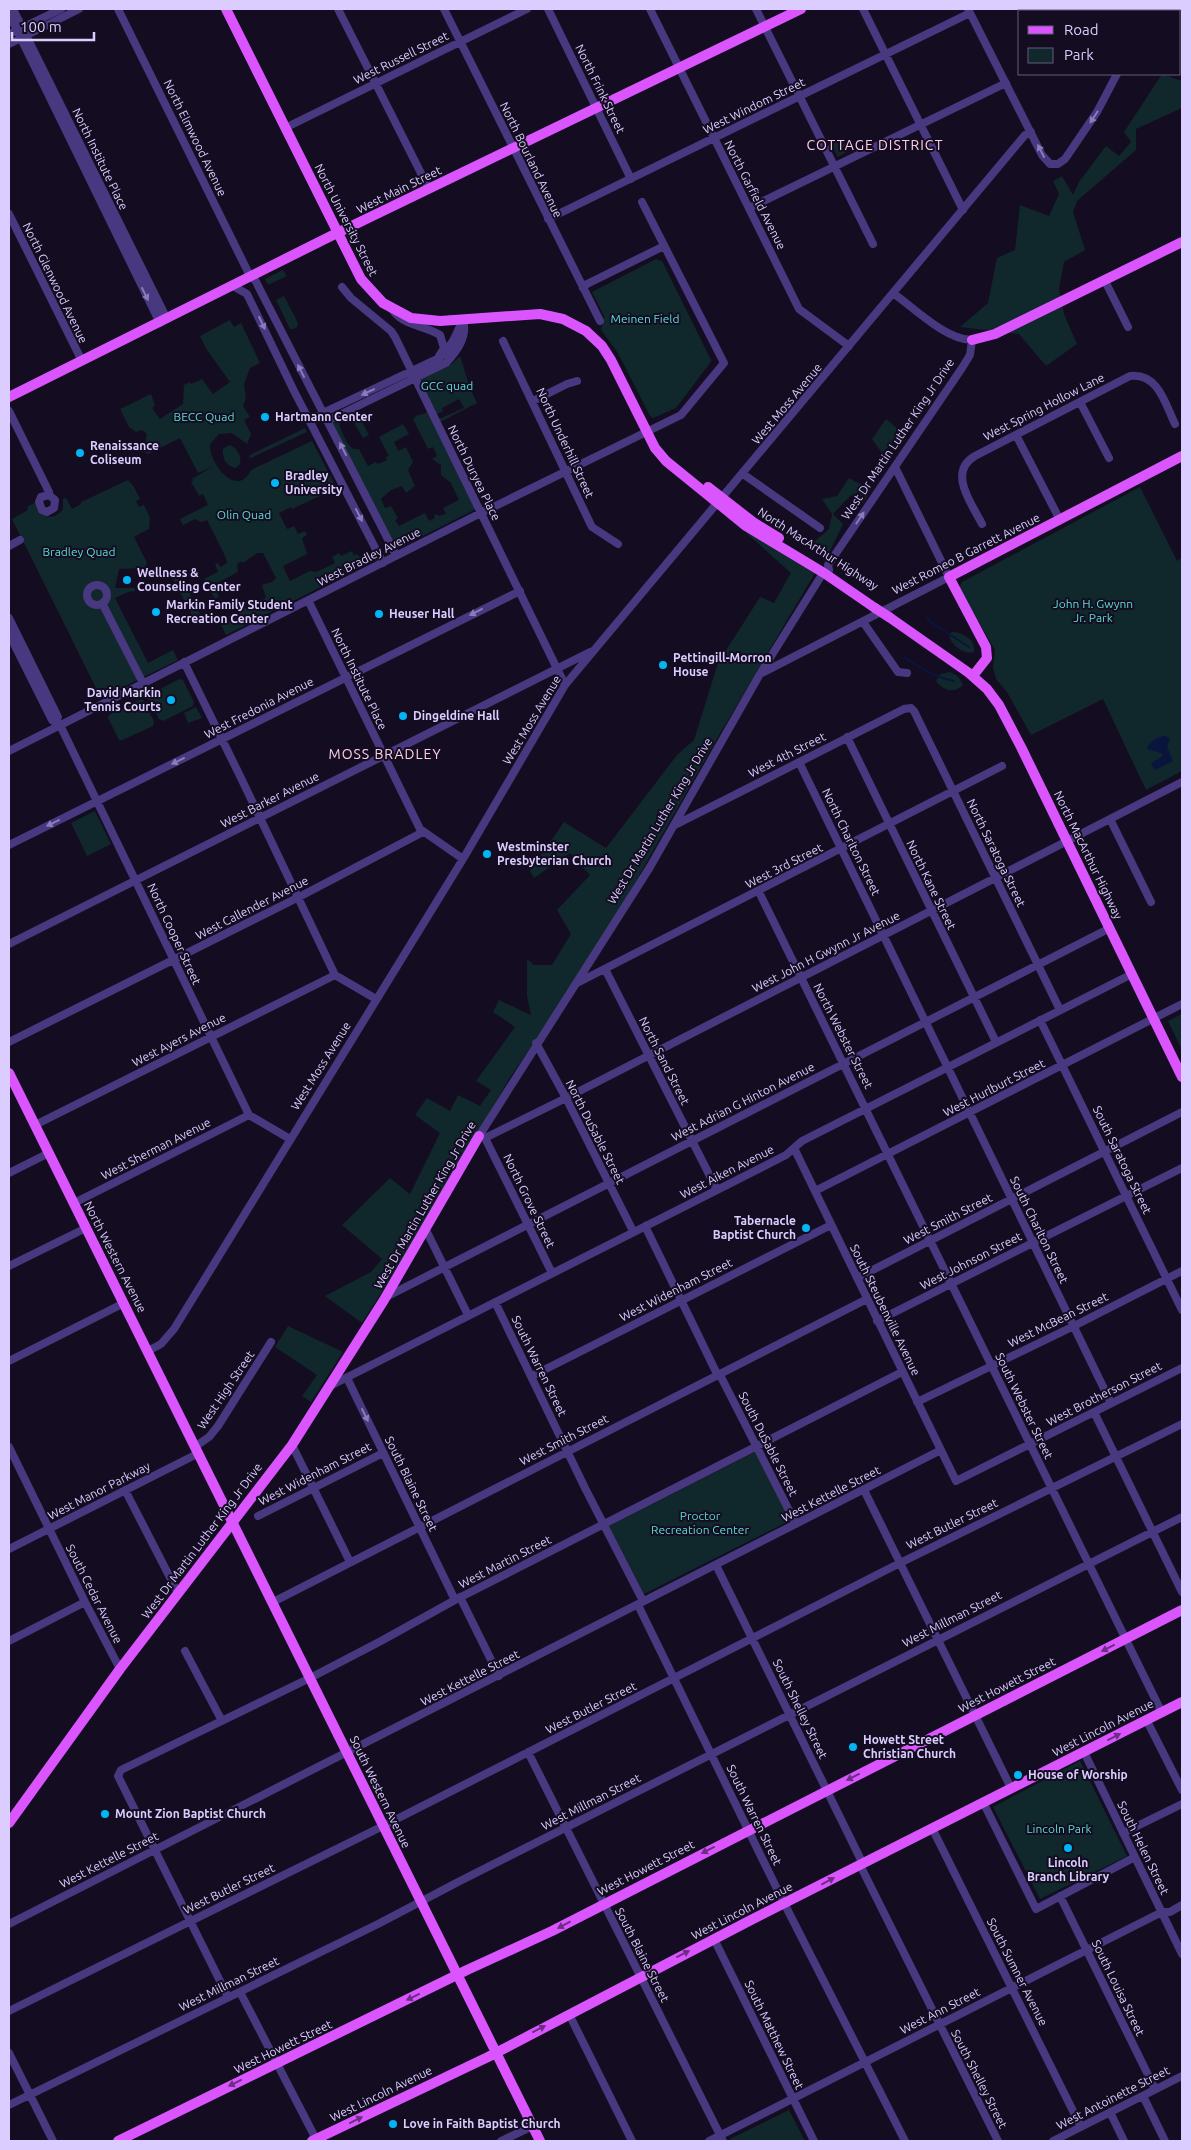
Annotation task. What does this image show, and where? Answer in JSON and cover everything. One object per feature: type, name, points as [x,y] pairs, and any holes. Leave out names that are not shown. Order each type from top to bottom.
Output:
[{"type":"main road","name":"North University Street","points":[[226,9],[360,279],[375,296],[403,316],[426,321],[540,314],[563,319],[586,332],[602,346],[611,360],[655,448],[663,457],[720,501]]},
{"type":"main road","name":"West Main Street","points":[[9,397],[337,234],[801,9]]},
{"type":"main road","points":[[972,340],[995,334],[1182,242]]},
{"type":"main road","name":"West Romeo B Garrett Avenue","points":[[949,577],[1182,456]]},
{"type":"main road","name":"North MacArthur Highway","points":[[720,501],[976,672],[985,680],[1004,704],[1021,747]]},
{"type":"main road","points":[[949,577],[980,633],[987,650],[987,657],[976,672]]},
{"type":"main road","name":"North MacArthur Highway","points":[[891,615],[969,674],[987,689],[999,705],[1182,1077]]},
{"type":"main road","points":[[967,666],[984,663]]},
{"type":"main road","points":[[984,663],[985,680]]},
{"type":"main road","name":"North Western Avenue","points":[[10,1077],[197,1450]]},
{"type":"main road","name":"West Dr Martin Luther King Jr Drive","points":[[9,1823],[120,1669],[292,1445],[386,1297],[425,1228],[482,1137]]},
{"type":"main road","name":"South Western Avenue","points":[[197,1450],[540,2141]]},
{"type":"main road","name":"West Howett Street","points":[[118,2141],[456,1975],[552,1932],[603,1904],[1182,1610]]},
{"type":"main road","name":"West Lincoln Avenue","points":[[314,2140],[496,2052],[861,1864],[1182,1702]]},
{"type":"street","name":"North Institute Place","points":[[13,9],[19,33]]},
{"type":"street","points":[[9,44],[19,33],[61,9]]},
{"type":"street","points":[[19,33],[79,9]]},
{"type":"street","name":"North Elmwood Avenue","points":[[118,9],[252,277],[396,555]]},
{"type":"street","points":[[338,9],[429,190]]},
{"type":"street","name":"North Bourland Avenue","points":[[444,9],[600,321]]},
{"type":"street","name":"West Russell Street","points":[[285,128],[527,9]]},
{"type":"street","name":"North Frink Street","points":[[548,9],[631,179]]},
{"type":"street","name":"North Garfield Avenue","points":[[650,9],[799,309],[849,346]]},
{"type":"street","points":[[756,9],[873,244]]},
{"type":"street","points":[[862,9],[963,210]]},
{"type":"street","points":[[969,11],[1044,159],[1050,164],[1055,165],[1062,162],[1093,120],[1116,75]]},
{"type":"street","name":"West Windom Street","points":[[548,219],[886,55],[969,11]]},
{"type":"street","name":"North Institute Place","points":[[9,14],[164,321]]},
{"type":"street","points":[[749,208],[1006,83]]},
{"type":"street","name":"West Moss Avenue","points":[[148,1350],[161,1344],[171,1334],[463,859],[565,685],[1025,135],[1031,132]]},
{"type":"street","points":[[583,288],[587,284],[664,246],[642,202]]},
{"type":"street","name":"North Glenwood Avenue","points":[[9,214],[82,361]]},
{"type":"street","name":"West Bradley Avenue","points":[[9,751],[58,723],[681,415],[724,362],[664,246]]},
{"type":"street","points":[[1105,281],[1128,327]]},
{"type":"street","points":[[233,286],[247,294],[383,563]]},
{"type":"street","name":"North Duryea Place","points":[[342,287],[351,298],[392,331],[565,685]]},
{"type":"street","points":[[893,294],[944,331],[963,339],[972,340]]},
{"type":"street","points":[[392,309],[397,317],[409,324],[428,328],[440,335],[444,348],[438,358]]},
{"type":"street","points":[[310,421],[325,417],[329,410],[413,375],[438,368],[459,347],[464,336],[463,320]]},
{"type":"street","points":[[413,375],[448,350],[463,320]]},
{"type":"street","name":"West Dr Martin Luther King Jr Drive","points":[[482,1137],[536,1044],[675,825],[760,674],[828,565],[968,359],[972,340]]},
{"type":"street","name":"North Underhill Street","points":[[503,341],[592,527],[618,544]]},
{"type":"street","name":"West Spring Hollow Lane","points":[[982,524],[962,484],[963,469],[972,458],[1127,377],[1142,376],[1150,379],[1157,387],[1175,424]]},
{"type":"street","points":[[533,401],[576,381]]},
{"type":"street","points":[[1080,402],[1109,458]]},
{"type":"street","points":[[9,412],[49,495]]},
{"type":"street","points":[[1016,435],[1060,520]]},
{"type":"street","points":[[895,466],[949,577]]},
{"type":"street","points":[[743,474],[820,528]]},
{"type":"street","points":[[9,546],[20,540]]},
{"type":"street","name":"West Romeo B Garrett Avenue","points":[[760,674],[949,577]]},
{"type":"street","name":"West Fredonia Avenue","points":[[9,845],[520,591]]},
{"type":"street","name":"North Institute Place","points":[[308,600],[423,832],[463,859]]},
{"type":"street","points":[[102,603],[142,683]]},
{"type":"street","name":"North Cooper Street","points":[[9,618],[58,717],[58,723],[249,1115]]},
{"type":"street","points":[[862,622],[898,672],[907,673]]},
{"type":"street","name":"North Cooper Street","points":[[9,634],[52,720],[58,723]]},
{"type":"street","name":"West Barker Avenue","points":[[9,944],[594,650]]},
{"type":"street","points":[[184,662],[335,975],[376,999]]},
{"type":"street","name":"West 4th Street","points":[[675,825],[904,708],[910,708]]},
{"type":"street","name":"North Saratoga Street","points":[[910,708],[914,712],[954,791],[1060,1010]]},
{"type":"street","name":"North Kane Street","points":[[847,737],[996,1042]]},
{"type":"street","name":"North Charlton Street","points":[[799,762],[947,1067]]},
{"type":"street","name":"West 3rd Street","points":[[575,984],[759,892],[1002,766]]},
{"type":"street","name":"West John H Gwynn Jr Avenue","points":[[482,1137],[566,1098],[1182,782]]},
{"type":"street","points":[[1110,819],[1152,902]]},
{"type":"street","name":"West Callender Avenue","points":[[9,1042],[299,897],[423,832]]},
{"type":"street","name":"North Webster Street","points":[[759,892],[867,1109]]},
{"type":"street","name":"West Adrian G Hinton Avenue","points":[[386,1297],[1110,928]]},
{"type":"street","name":"North Sand Street","points":[[606,969],[716,1190]]},
{"type":"street","name":"West Aiken Avenue","points":[[330,1386],[786,1155],[802,1141],[1132,974]]},
{"type":"street","name":"West Ayers Avenue","points":[[35,1125],[335,975]]},
{"type":"street","name":"West Hurlburt Street","points":[[815,1191],[1182,1004]]},
{"type":"street","name":"South Saratoga Street","points":[[1040,1020],[1182,1310]]},
{"type":"street","name":"North DuSable Street","points":[[536,1044],[566,1098],[634,1231]]},
{"type":"street","name":"South Charlton Street","points":[[947,1067],[1111,1403]]},
{"type":"street","name":"South Webster Street","points":[[867,1109],[1162,1713]]},
{"type":"street","name":"West Smith Street","points":[[857,1278],[1106,1153],[1182,1112]]},
{"type":"street","points":[[249,1115],[290,1139]]},
{"type":"street","name":"West Sherman Avenue","points":[[74,1203],[249,1115]]},
{"type":"street","name":"North Grove Street","points":[[482,1137],[552,1273]]},
{"type":"street","name":"South Steubenville Avenue","points":[[794,1148],[956,1481]]},
{"type":"street","points":[[9,1173],[49,1153]]},
{"type":"street","name":"West Johnson Street","points":[[878,1320],[1182,1168]]},
{"type":"street","name":"West Widenham Street","points":[[532,1376],[831,1225]]},
{"type":"street","name":"South DuSable Street","points":[[645,1226],[796,1524]]},
{"type":"street","points":[[9,1266],[86,1228]]},
{"type":"street","points":[[425,1228],[468,1315]]},
{"type":"street","name":"West McBean Street","points":[[917,1402],[1182,1271]]},
{"type":"street","name":"West Smith Street","points":[[272,1602],[867,1300]]},
{"type":"street","name":"South Warren Street","points":[[495,1302],[604,1524],[674,1678],[748,1830],[906,2141]]},
{"type":"street","points":[[9,1361],[124,1303]]},
{"type":"street","name":"West High Street","points":[[197,1450],[218,1426],[271,1342]]},
{"type":"street","name":"West Brotherson Street","points":[[956,1481],[1182,1368]]},
{"type":"street","name":"West Martin Street","points":[[154,1849],[118,1773],[310,1678],[457,1598],[757,1448],[902,1372]]},
{"type":"street","name":"South Blaine Street","points":[[347,1378],[420,1526],[499,1676]]},
{"type":"street","points":[[1094,1412],[1182,1592]]},
{"type":"street","name":"West Butler Street","points":[[9,2011],[189,1920],[383,1826],[900,1563],[1182,1424]]},
{"type":"street","points":[[292,1445],[350,1562]]},
{"type":"street","name":"South Cedar Avenue","points":[[9,1447],[120,1669]]},
{"type":"street","name":"West Manor Parkway","points":[[9,1549],[125,1490],[197,1450]]},
{"type":"street","name":"West Kettelle Street","points":[[9,1924],[941,1450]]},
{"type":"street","name":"West Widenham Street","points":[[258,1516],[383,1452]]},
{"type":"street","points":[[125,1490],[178,1594]]},
{"type":"street","points":[[864,1490],[1011,1788]]},
{"type":"street","name":"West Millman Street","points":[[9,2105],[421,1902],[1182,1517]]},
{"type":"street","name":"South Shelley Street","points":[[716,1565],[790,1714],[938,2024],[998,2141]]},
{"type":"street","points":[[9,1640],[85,1602]]},
{"type":"street","points":[[185,1651],[222,1720]]},
{"type":"street","points":[[1147,1721],[1182,1790]]},
{"type":"street","name":"South Blaine Street","points":[[528,1752],[721,2138]]},
{"type":"street","name":"South Helen Street","points":[[1084,1752],[1182,1954]]},
{"type":"street","points":[[983,1802],[1036,1909],[1135,1857]]},
{"type":"street","points":[[1123,1833],[1182,1804]]},
{"type":"street","name":"South Sumner Avenue","points":[[932,1828],[1081,2127]]},
{"type":"street","points":[[154,1849],[228,1998]]},
{"type":"street","name":"South Louisa Street","points":[[1060,1896],[1155,2089]]},
{"type":"street","name":"West Ann Street","points":[[709,2141],[721,2138],[793,2098],[938,2024],[1162,1912],[1170,1912],[1182,1905]]},
{"type":"street","name":"South Matthew Street","points":[[714,1939],[814,2141]]},
{"type":"street","points":[[240,1992],[314,2140]]},
{"type":"street","points":[[569,2014],[632,2141]]},
{"type":"street","points":[[9,2053],[53,2141]]},
{"type":"street","name":"West Antoinette Street","points":[[1053,2141],[1182,2076]]},
{"type":"street","points":[[1143,2096],[1166,2141]]},
{"type":"street","points":[[1110,2112],[1124,2141]]},
{"type":"street","points":[[501,2141],[533,2126]]},
{"type":"green space","points":[[1161,75],[1182,81],[1182,108],[1136,129],[1136,150],[1077,201],[1073,212],[1085,250],[1064,262],[1059,289],[1064,314],[1077,344],[1046,366],[1019,334],[960,327],[988,303],[997,258],[1015,250],[1020,205],[1049,216],[1059,194],[1053,181],[1062,176],[1073,195],[1079,182],[1106,146],[1119,156],[1131,142],[1124,132]]},
{"type":"green space","points":[[841,138],[848,151],[838,157],[831,144]]},
{"type":"green space","name":"Meinen Field","points":[[656,259],[662,261],[711,360],[676,408],[653,418],[650,416],[618,353],[601,330],[604,316],[592,292]]},
{"type":"green space","points":[[283,270],[287,276],[268,285],[265,279]]},
{"type":"green space","points":[[284,296],[298,323],[297,327],[293,329],[290,329],[276,300]]},
{"type":"green space","points":[[230,320],[234,327],[241,323],[260,363],[250,368],[244,384],[246,398],[243,406],[250,417],[244,420],[251,434],[247,444],[232,433],[219,434],[210,444],[214,461],[225,475],[232,480],[239,481],[245,478],[251,470],[312,441],[335,485],[323,492],[324,494],[279,513],[287,529],[294,526],[298,534],[305,531],[307,535],[302,538],[307,554],[283,566],[290,581],[310,571],[316,572],[335,563],[332,557],[339,553],[341,556],[352,551],[354,556],[357,554],[359,557],[368,552],[372,561],[226,635],[219,621],[266,598],[262,585],[272,582],[276,578],[263,553],[257,553],[243,563],[242,561],[237,564],[238,572],[213,585],[219,597],[215,599],[204,579],[218,572],[215,564],[218,563],[220,567],[227,563],[226,558],[207,520],[201,522],[195,519],[183,525],[180,519],[208,505],[203,494],[199,496],[191,482],[193,481],[192,479],[214,466],[198,473],[180,438],[148,454],[143,451],[147,434],[142,430],[136,432],[129,427],[120,409],[151,394],[155,405],[152,408],[160,419],[183,404],[184,385],[202,379],[213,394],[230,382],[207,350],[200,336]]},
{"type":"green space","name":"GCC quad","points":[[460,356],[477,403],[440,422],[439,419],[464,408],[459,399],[442,408],[443,411],[437,414],[420,380],[452,364]]},
{"type":"green space","points":[[354,407],[369,435],[363,438],[351,418],[344,419],[339,425],[349,445],[359,449],[368,466],[387,460],[386,457],[389,456],[379,437],[403,424],[409,434],[394,442],[398,451],[406,447],[413,462],[408,470],[415,486],[406,493],[402,486],[391,490],[381,499],[385,508],[391,506],[398,518],[395,520],[399,526],[425,513],[429,521],[435,518],[434,515],[446,514],[443,508],[459,500],[451,483],[441,475],[441,465],[432,459],[437,456],[433,447],[428,449],[413,419],[428,412],[474,510],[399,548],[395,547],[330,419]]},
{"type":"green space","points":[[886,419],[903,433],[882,453],[872,439]]},
{"type":"green space","points":[[305,428],[307,432],[251,458],[249,457],[250,455]]},
{"type":"green space","points":[[229,445],[237,450],[240,455],[240,464],[236,468],[227,463],[223,455],[223,449]]},
{"type":"green space","points":[[849,478],[871,490],[863,503],[851,495],[833,514],[843,524],[827,557],[824,558],[808,547],[829,529],[832,514],[822,499],[837,496]]},
{"type":"green space","name":"Bradley Quad","points":[[128,480],[140,499],[136,501],[139,507],[144,505],[150,518],[149,529],[134,537],[147,563],[145,568],[119,569],[115,588],[135,588],[135,591],[115,598],[148,663],[173,650],[178,660],[101,698],[12,519],[28,510],[27,507],[36,502],[43,515],[55,516],[63,509],[63,499],[66,498],[72,509],[81,504],[81,502]]},
{"type":"green space","name":"John H. Gwynn Jr. Park","points":[[1140,487],[1177,561],[1182,558],[1182,771],[1146,790],[1103,699],[1031,735],[1007,692],[996,679],[993,667],[995,650],[959,588],[962,582]]},
{"type":"green space","points":[[743,530],[815,573],[715,742],[599,946],[509,1079],[412,1245],[362,1323],[325,1296],[371,1272],[382,1259],[342,1225],[390,1178],[410,1194],[440,1133],[415,1115],[427,1098],[450,1111],[458,1095],[480,1106],[491,1090],[476,1081],[515,1027],[493,1012],[499,1000],[531,1015],[527,996],[527,959],[534,965],[552,965],[571,934],[557,910],[590,875],[570,853],[534,878],[530,871],[564,822],[606,848],[677,755],[694,740],[718,663],[760,597],[774,603],[791,573]]},
{"type":"green space","points":[[180,574],[201,616],[194,619],[172,577]]},
{"type":"green space","points":[[952,632],[960,633],[971,640],[974,652],[962,651],[958,648],[950,638],[949,634]]},
{"type":"green space","points":[[950,672],[961,680],[963,685],[956,690],[946,689],[936,681],[940,674]]},
{"type":"green space","name":"David Markin Tennis Courts","points":[[179,679],[183,680],[194,702],[193,706],[163,721],[159,719],[148,698],[149,695]]},
{"type":"green space","name":"David Markin Tennis Courts","points":[[139,700],[143,700],[154,721],[153,726],[119,740],[108,718],[109,715]]},
{"type":"green space","points":[[196,707],[202,718],[188,723],[184,713]]},
{"type":"green space","points":[[95,811],[111,844],[87,856],[71,823]]},
{"type":"green space","points":[[1182,1014],[1182,1050],[1168,1021]]},
{"type":"green space","points":[[288,1326],[343,1352],[311,1402],[302,1396],[317,1375],[275,1347]]},
{"type":"green space","name":"Proctor Recreation Center","points":[[755,1452],[791,1520],[644,1594],[609,1526]]},
{"type":"green space","name":"Lincoln Park","points":[[1080,1761],[1127,1856],[1040,1899],[993,1807]]},
{"type":"green space","points":[[789,2110],[805,2141],[731,2141],[730,2139]]},
{"type":"shaded area","points":[[1165,736],[1170,738],[1167,747],[1173,761],[1155,770],[1151,763],[1163,756],[1161,753],[1147,749],[1154,740]]},
{"type":"waterway","points":[[927,617],[932,623],[969,647]]},
{"type":"waterway","points":[[904,657],[934,675],[954,681]]},
{"type":"place","name":"Hartmann Center","points":[[265,417]]},
{"type":"place","name":"Renaissance Coliseum","points":[[80,453]]},
{"type":"place","name":"Bradley University","points":[[275,483]]},
{"type":"place","name":"Wellness & Counseling Center","points":[[127,580]]},
{"type":"place","name":"Markin Family Student Recreation Center","points":[[156,612]]},
{"type":"place","name":"Heuser Hall","points":[[379,614]]},
{"type":"place","name":"Pettingill-Morron House","points":[[663,665]]},
{"type":"place","name":"David Markin Tennis Courts","points":[[171,700]]},
{"type":"place","name":"Dingeldine Hall","points":[[403,716]]},
{"type":"place","name":"Westminster Presbyterian Church","points":[[487,854]]},
{"type":"place","name":"Tabernacle Baptist Church","points":[[806,1228]]},
{"type":"place","name":"Howett Street Christian Church","points":[[853,1747]]},
{"type":"place","name":"House of Worship","points":[[1018,1775]]},
{"type":"place","name":"Mount Zion Baptist Church","points":[[105,1814]]},
{"type":"place","name":"Lincoln Branch Library","points":[[1068,1848]]},
{"type":"place","name":"Love in Faith Baptist Church","points":[[393,2124]]},
{"type":"district","name":"COTTAGE DISTRICT","points":[[875,145]]},
{"type":"district","name":"MOSS BRADLEY","points":[[385,754]]},
{"type":"park label","name":"BECC Quad","points":[[204,417]]},
{"type":"park label","name":"Olin Quad","points":[[244,515]]}]
